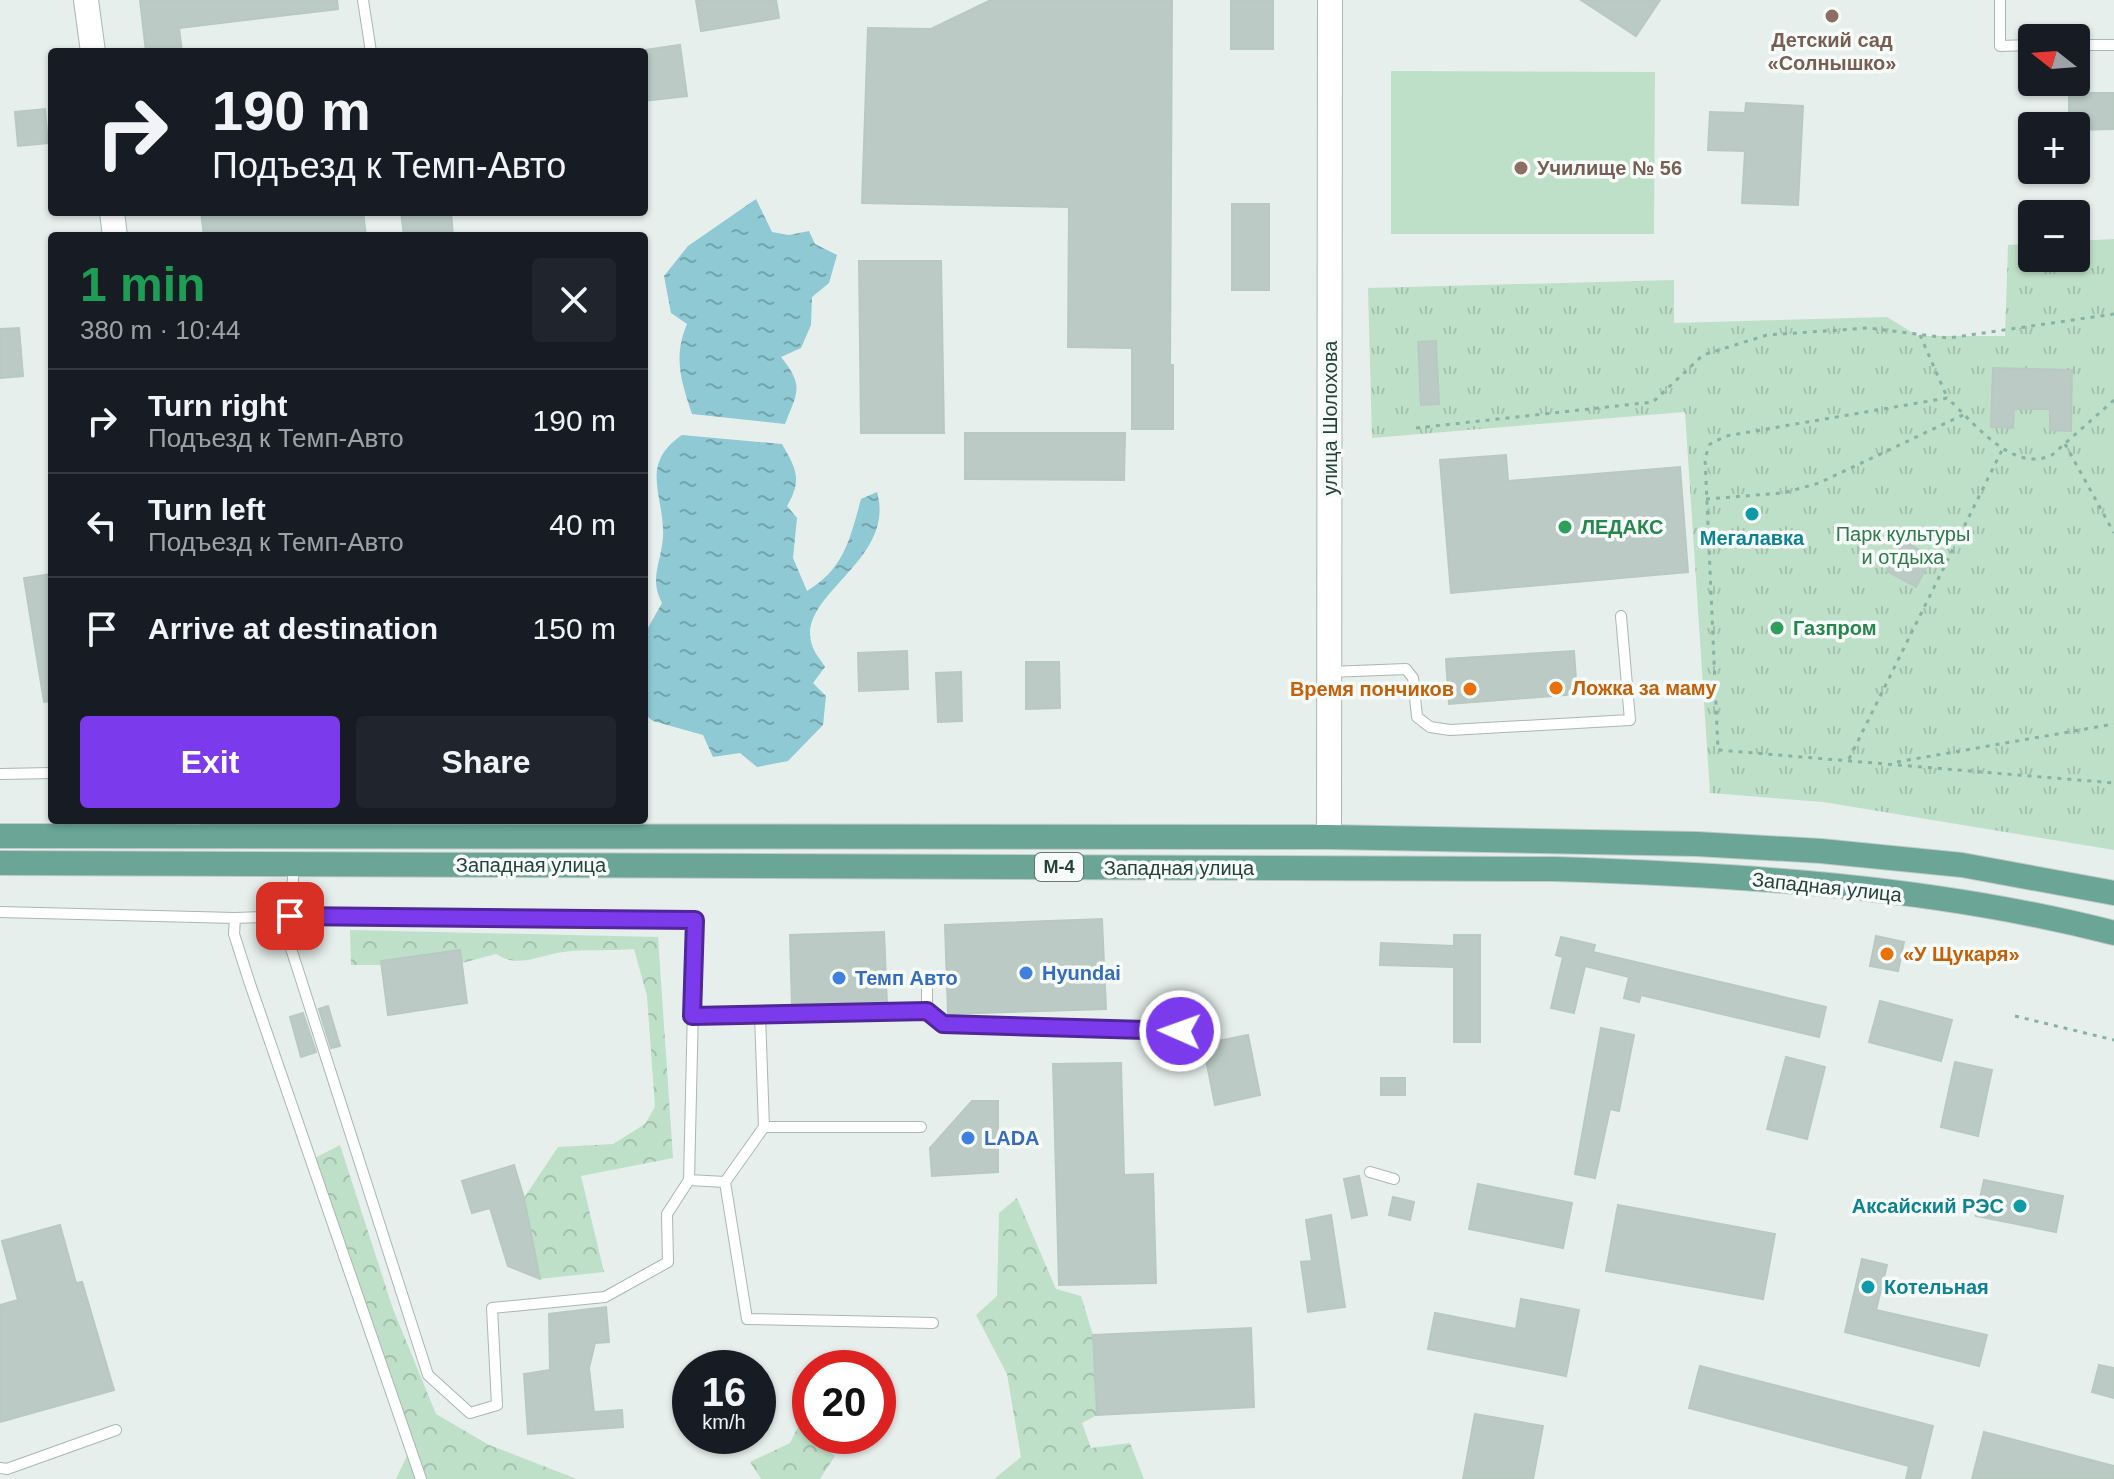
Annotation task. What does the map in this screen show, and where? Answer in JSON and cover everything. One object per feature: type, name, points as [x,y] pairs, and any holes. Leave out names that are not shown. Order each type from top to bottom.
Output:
[{"type":"main road","name":"Западная улица","points":[[0,836],[189,828],[1329,837],[1697,844],[1821,851],[1962,865],[2114,893]]},
{"type":"main road","name":"Западная улица","points":[[0,863],[1554,869],[1694,874],[1820,884],[1952,902],[2114,933]]},
{"type":"street","points":[[86,0],[92,48]]},
{"type":"street","name":"улица Шолохова","points":[[1329,837],[1330,0]]},
{"type":"lane","points":[[363,0],[370,48]]},
{"type":"lane","points":[[2000,0],[2000,46],[2018,45]]},
{"type":"lane","points":[[2090,45],[2114,45]]},
{"type":"lane","points":[[1329,672],[1406,669],[1413,678],[1417,717],[1430,727],[1630,720],[1621,616]]},
{"type":"lane","points":[[0,774],[48,773]]},
{"type":"lane","points":[[0,912],[235,918],[290,916],[695,920],[689,1180],[667,1214],[668,1262],[605,1297],[492,1308],[497,1405],[470,1413],[428,1375],[287,936],[290,916],[294,863]]},
{"type":"lane","points":[[235,918],[234,934],[249,981],[421,1479]]},
{"type":"lane","points":[[927,981],[927,1011]]},
{"type":"lane","points":[[692,1016],[927,1011],[943,1024],[1180,1031]]},
{"type":"lane","points":[[760,1015],[764,1127],[725,1182],[747,1319],[933,1323]]},
{"type":"lane","points":[[764,1127],[921,1127]]},
{"type":"lane","points":[[1370,1172],[1394,1179]]},
{"type":"lane","points":[[689,1180],[725,1182]]},
{"type":"lane","points":[[0,1468],[7,1469],[116,1430]]},
{"type":"path","points":[[1416,428],[1653,402],[1703,355],[1767,335],[1868,328],[1949,338],[2114,314]]},
{"type":"path","points":[[1920,335],[1947,398],[2013,456],[2042,460],[2065,444],[2114,400]]},
{"type":"path","points":[[1947,398],[1726,436],[1710,444],[1705,458],[1706,499],[1718,750],[2114,783]]},
{"type":"path","points":[[1706,499],[1783,493],[1819,483],[1966,414]]},
{"type":"path","points":[[2065,444],[2114,533]]},
{"type":"path","points":[[1849,759],[2003,448]]},
{"type":"path","points":[[1892,763],[2114,724]]},
{"type":"path","points":[[2015,1016],[2114,1040]]},
{"type":"green space","points":[[1391,71],[1655,72],[1654,234],[1391,234]]},
{"type":"green space","name":"Парк культуры и отдыха","points":[[2114,239],[2114,850],[1823,802],[1710,793],[1685,412],[1372,438],[1368,288],[1674,280],[1674,323],[1887,317],[1918,336],[2005,336],[2008,245],[2018,245],[2018,272],[2090,272],[2090,240]]},
{"type":"green space","points":[[350,930],[658,937],[673,1158],[581,1176],[604,1272],[540,1279],[524,1198],[558,1147],[613,1144],[645,1124],[655,1107],[647,996],[634,949],[572,951],[521,961],[496,954],[462,963],[460,950],[381,961],[382,965],[351,965]]},
{"type":"green space","points":[[340,1145],[393,1309],[436,1414],[489,1445],[577,1479],[396,1479],[410,1449],[315,1158]]},
{"type":"green space","points":[[1017,1198],[1056,1289],[1081,1296],[1093,1335],[1097,1415],[1082,1423],[1091,1448],[1130,1443],[1144,1479],[994,1479],[1021,1457],[1007,1374],[976,1315],[997,1296],[999,1213]]},
{"type":"green space","points":[[792,1439],[792,1454],[835,1456],[820,1479],[761,1479],[750,1462],[767,1454],[776,1454],[776,1450]]},
{"type":"water","points":[[756,199],[772,232],[789,235],[809,231],[815,244],[837,255],[829,283],[812,297],[811,325],[801,348],[781,357],[796,382],[796,396],[785,424],[692,414],[682,380],[680,358],[687,324],[671,313],[664,276],[688,246]]},
{"type":"water","points":[[682,435],[782,444],[796,475],[795,489],[787,506],[797,518],[793,558],[807,591],[830,573],[844,552],[861,499],[877,492],[879,516],[873,538],[861,558],[818,610],[811,627],[813,648],[825,667],[813,683],[826,696],[823,725],[788,761],[757,767],[740,753],[713,757],[703,735],[648,717],[648,628],[662,603],[656,586],[663,537],[657,470],[669,446]]},
{"type":"building","points":[[140,0],[337,0],[338,9],[179,28],[182,48],[146,48]]},
{"type":"building","points":[[696,0],[776,0],[779,18],[701,31]]},
{"type":"building","points":[[991,0],[1172,0],[1170,365],[1173,365],[1173,429],[1132,429],[1132,348],[1068,347],[1069,207],[862,203],[868,28],[931,29]]},
{"type":"building","points":[[1231,0],[1273,0],[1273,49],[1231,49]]},
{"type":"building","points":[[1581,0],[1660,0],[1636,36]]},
{"type":"building","points":[[680,45],[687,96],[648,101],[648,49]]},
{"type":"building","points":[[2114,93],[2114,129],[2090,130],[2090,112],[2069,112],[2069,96]]},
{"type":"building","points":[[1746,103],[1803,106],[1798,205],[1742,203],[1745,151],[1708,150],[1710,112],[1745,113]]},
{"type":"building","points":[[45,109],[48,143],[18,146],[15,112]]},
{"type":"building","points":[[1232,204],[1269,204],[1269,290],[1232,290]]},
{"type":"building","points":[[202,216],[364,216],[366,232],[204,232]]},
{"type":"building","points":[[402,216],[451,216],[453,232],[404,232]]},
{"type":"building","points":[[859,261],[941,261],[944,433],[861,433]]},
{"type":"building","points":[[19,328],[23,376],[0,378],[0,329]]},
{"type":"building","points":[[1436,341],[1439,404],[1421,405],[1418,342]]},
{"type":"building","points":[[1993,368],[2072,370],[2071,431],[2050,430],[2050,409],[2014,409],[2013,428],[1991,427]]},
{"type":"building","points":[[965,433],[1125,433],[1124,480],[965,479]]},
{"type":"building","name":"ЛЕДАКС","points":[[1506,455],[1508,481],[1680,467],[1688,572],[1451,593],[1440,460]]},
{"type":"building","points":[[1903,541],[1932,557],[1916,587],[1887,571]]},
{"type":"building","points":[[48,575],[48,702],[44,702],[24,578]]},
{"type":"building","points":[[907,651],[908,689],[859,691],[858,653]]},
{"type":"building","points":[[1574,651],[1577,694],[1449,704],[1446,659]]},
{"type":"building","points":[[1026,662],[1059,662],[1060,708],[1026,709]]},
{"type":"building","points":[[961,672],[962,721],[938,722],[936,673]]},
{"type":"building","name":"Hyundai","points":[[1102,919],[1106,1009],[948,1014],[945,925]]},
{"type":"building","name":"Темп Авто","points":[[884,932],[887,1004],[792,1006],[790,935]]},
{"type":"building","points":[[1454,935],[1480,935],[1480,1042],[1454,1042],[1454,967],[1380,965],[1381,943],[1454,946]]},
{"type":"building","name":"«У Щукаря»","points":[[1876,936],[1904,942],[1898,971],[1870,966]]},
{"type":"building","points":[[1561,937],[1595,945],[1593,952],[1826,1007],[1819,1037],[1641,995],[1639,1002],[1624,998],[1629,977],[1585,966],[1574,1013],[1551,1008],[1563,957],[1556,955]]},
{"type":"building","points":[[460,950],[467,1003],[388,1015],[381,961]]},
{"type":"building","points":[[1880,1001],[1952,1020],[1941,1061],[1869,1042]]},
{"type":"building","points":[[328,1006],[340,1046],[331,1048],[319,1009]]},
{"type":"building","points":[[303,1013],[316,1052],[301,1057],[290,1017]]},
{"type":"building","points":[[1601,1028],[1634,1035],[1619,1111],[1610,1109],[1595,1178],[1575,1174]]},
{"type":"building","points":[[1248,1035],[1260,1095],[1215,1105],[1203,1044]]},
{"type":"building","points":[[1786,1057],[1825,1067],[1807,1139],[1767,1129]]},
{"type":"building","points":[[1955,1062],[1992,1070],[1978,1136],[1941,1127]]},
{"type":"building","points":[[1121,1063],[1124,1175],[1153,1174],[1156,1283],[1059,1285],[1053,1064]]},
{"type":"building","points":[[1381,1078],[1405,1078],[1405,1095],[1381,1095]]},
{"type":"building","name":"LADA","points":[[972,1101],[998,1101],[998,1172],[932,1176],[930,1148]]},
{"type":"building","points":[[514,1165],[524,1198],[540,1279],[508,1266],[490,1208],[472,1213],[462,1181]]},
{"type":"building","points":[[1359,1176],[1367,1215],[1352,1218],[1344,1179]]},
{"type":"building","name":"Аксайский РЭС","points":[[1984,1180],[2063,1196],[2056,1232],[1976,1216]]},
{"type":"building","points":[[1478,1184],[1572,1203],[1563,1248],[1469,1229]]},
{"type":"building","points":[[1393,1197],[1414,1202],[1410,1220],[1389,1215]]},
{"type":"building","points":[[1618,1205],[1775,1234],[1763,1299],[1606,1271]]},
{"type":"building","points":[[1331,1215],[1345,1307],[1308,1312],[1301,1262],[1312,1261],[1306,1220]]},
{"type":"building","points":[[60,1225],[76,1283],[82,1282],[114,1390],[0,1422],[0,1305],[18,1300],[2,1241]]},
{"type":"building","points":[[1862,1259],[1887,1265],[1876,1310],[1987,1335],[1979,1366],[1845,1332]]},
{"type":"building","points":[[1521,1299],[1579,1310],[1566,1376],[1428,1349],[1435,1313],[1516,1329]]},
{"type":"building","points":[[606,1307],[609,1342],[595,1343],[589,1368],[594,1412],[622,1410],[623,1427],[528,1434],[524,1374],[550,1370],[549,1314]]},
{"type":"building","points":[[1251,1328],[1254,1407],[1097,1415],[1093,1335]]},
{"type":"building","points":[[2099,1365],[2114,1368],[2114,1398],[2092,1392]]},
{"type":"building","points":[[1700,1366],[1933,1426],[1920,1479],[1906,1479],[1909,1466],[1689,1408]]},
{"type":"building","points":[[1475,1414],[1543,1426],[1533,1479],[1463,1479]]},
{"type":"building","points":[[1984,1432],[2114,1466],[2114,1479],[1972,1479]]},
{"type":"place","name":"Детский сад «Солнышко»","points":[[1832,16]]},
{"type":"place","name":"Училище № 56","points":[[1521,168]]},
{"type":"place","name":"Мегалавка","points":[[1752,514]]},
{"type":"place","name":"ЛЕДАКС","points":[[1565,527]]},
{"type":"place","name":"Газпром","points":[[1777,628]]},
{"type":"place","name":"Ложка за маму","points":[[1556,688]]},
{"type":"place","name":"Время пончиков","points":[[1470,689]]},
{"type":"place","name":"«У Щукаря»","points":[[1887,954]]},
{"type":"place","name":"Hyundai","points":[[1026,973]]},
{"type":"place","name":"Темп Авто","points":[[839,978]]},
{"type":"place","name":"LADA","points":[[968,1138]]},
{"type":"place","name":"Аксайский РЭС","points":[[2020,1206]]},
{"type":"place","name":"Котельная","points":[[1868,1287]]},
{"type":"route","points":[[290,916],[695,920],[692,1016],[927,1011],[943,1024],[1180,1031]]}]
